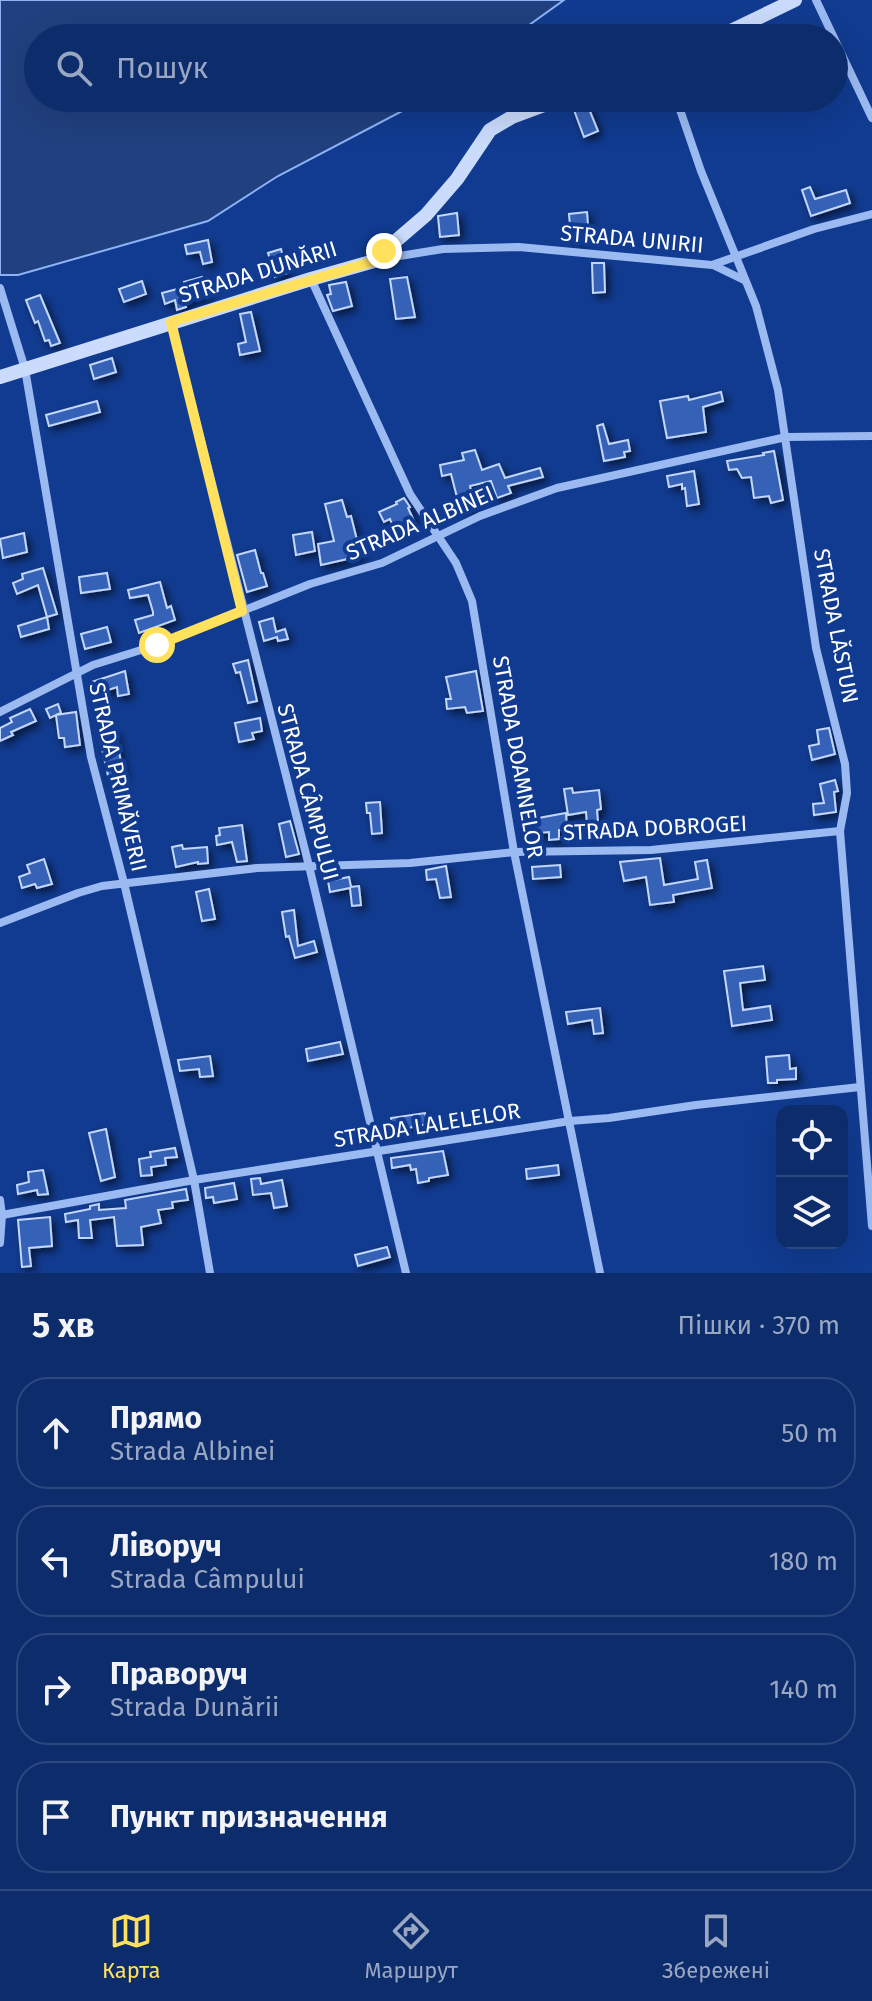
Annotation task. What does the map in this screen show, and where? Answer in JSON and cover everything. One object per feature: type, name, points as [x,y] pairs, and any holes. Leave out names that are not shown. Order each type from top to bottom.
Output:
[{"type":"main road","points":[[745,24],[795,0]]},
{"type":"main road","points":[[381,259],[384,251],[426,215],[457,179],[490,130],[525,112]]},
{"type":"main road","name":"STRADA DUNĂRII","points":[[0,377],[381,259]]},
{"type":"street","points":[[816,0],[828,24]]},
{"type":"street","points":[[848,65],[872,118]]},
{"type":"street","name":"STRADA LĂSTUN","points":[[681,112],[701,171],[747,282],[778,390],[816,648],[845,764],[847,793],[840,831],[872,1226]]},
{"type":"street","name":"STRADA UNIRII","points":[[381,259],[443,249],[519,247],[712,265],[814,229],[872,214]]},
{"type":"street","points":[[712,265],[747,282]]},
{"type":"street","name":"STRADA DOAMNELOR","points":[[311,279],[410,494],[456,563],[472,601],[514,852],[600,1273]]},
{"type":"street","name":"STRADA PRIMĂVERII","points":[[0,288],[25,369],[91,757],[194,1180],[210,1273]]},
{"type":"street","name":"STRADA CÂMPULUI","points":[[171,322],[309,866],[406,1273]]},
{"type":"street","name":"STRADA ALBINEI","points":[[0,712],[93,665],[157,645],[310,584],[382,563],[480,516],[557,488],[786,437],[872,436]]},
{"type":"street","name":"STRADA DOBROGEI","points":[[0,923],[78,893],[124,883],[257,868],[410,863],[514,852],[651,850],[840,831]]},
{"type":"street","name":"STRADA LALELELOR","points":[[2,1215],[194,1180],[570,1121],[860,1087]]},
{"type":"street","points":[[0,1200],[0,1243]]},
{"type":"water","points":[[0,0],[564,0],[531,24],[24,24],[24,112],[400,112],[278,176],[208,221],[18,275],[0,275]]},
{"type":"building","points":[[575,112],[590,112],[598,131],[584,137]]},
{"type":"building","points":[[810,187],[815,199],[846,190],[850,203],[811,216],[802,190]]},
{"type":"building","points":[[587,212],[589,238],[571,240],[569,214]]},
{"type":"building","points":[[457,213],[459,235],[440,237],[438,216]]},
{"type":"building","points":[[208,240],[212,262],[203,264],[200,252],[187,254],[185,245]]},
{"type":"building","points":[[281,249],[287,273],[275,277],[268,253]]},
{"type":"building","points":[[592,263],[604,263],[605,292],[593,293]]},
{"type":"building","points":[[202,277],[208,295],[185,302],[186,307],[177,310],[175,300],[165,304],[162,293],[185,287],[184,282]]},
{"type":"building","points":[[407,277],[415,317],[396,319],[390,279]]},
{"type":"building","points":[[142,281],[146,294],[124,302],[119,289]]},
{"type":"building","points":[[346,282],[352,306],[333,311],[327,295],[331,294],[329,285]]},
{"type":"building","points":[[40,295],[60,343],[51,346],[49,340],[45,341],[38,321],[35,323],[26,300]]},
{"type":"building","points":[[251,312],[260,351],[240,355],[238,344],[246,342],[240,314]]},
{"type":"building","points":[[112,358],[116,372],[94,379],[90,365]]},
{"type":"building","points":[[721,392],[723,401],[703,407],[706,432],[667,438],[660,401],[688,396],[689,400]]},
{"type":"building","points":[[97,401],[100,412],[49,426],[46,415]]},
{"type":"building","points":[[603,424],[609,444],[628,440],[630,451],[624,452],[625,457],[604,461],[597,426]]},
{"type":"building","points":[[475,450],[482,470],[499,464],[505,478],[540,468],[543,477],[508,486],[511,493],[497,498],[491,481],[470,486],[474,506],[460,509],[451,474],[442,476],[440,465],[464,460],[462,453]]},
{"type":"building","points":[[774,451],[783,500],[771,503],[769,496],[754,498],[751,477],[742,478],[737,469],[729,470],[727,461]]},
{"type":"building","points":[[694,471],[699,504],[687,506],[685,488],[682,489],[682,484],[669,487],[667,476]]},
{"type":"building","points":[[404,498],[415,523],[395,532],[390,519],[384,522],[379,512]]},
{"type":"building","points":[[342,500],[347,517],[351,516],[361,556],[321,565],[318,544],[334,541],[325,504]]},
{"type":"building","points":[[312,532],[315,551],[296,555],[293,535]]},
{"type":"building","points":[[24,533],[27,552],[3,558],[0,539]]},
{"type":"building","points":[[255,550],[267,586],[247,592],[237,555]]},
{"type":"building","points":[[43,568],[57,614],[47,617],[38,585],[17,594],[13,583],[23,579],[22,574]]},
{"type":"building","points":[[107,573],[110,589],[81,593],[79,577]]},
{"type":"building","points":[[160,582],[167,608],[171,606],[175,620],[139,633],[135,620],[153,615],[153,612],[148,595],[130,598],[128,590]]},
{"type":"building","points":[[47,617],[49,629],[21,637],[18,626]]},
{"type":"building","points":[[273,618],[276,632],[285,629],[288,639],[278,641],[277,637],[264,641],[259,622]]},
{"type":"building","points":[[107,627],[111,642],[85,649],[81,634]]},
{"type":"building","points":[[248,660],[257,701],[248,703],[240,672],[236,673],[233,664]]},
{"type":"building","points":[[125,671],[129,694],[118,696],[117,687],[96,694],[92,682]]},
{"type":"building","points":[[476,671],[483,711],[467,713],[465,707],[447,709],[446,699],[451,699],[446,677]]},
{"type":"building","points":[[58,704],[61,713],[50,718],[46,709]]},
{"type":"building","points":[[30,709],[36,721],[11,732],[13,735],[0,741],[0,728],[12,722],[10,718]]},
{"type":"building","points":[[76,712],[80,745],[65,747],[64,738],[59,738],[56,715]]},
{"type":"building","points":[[260,718],[262,731],[252,733],[254,739],[239,742],[235,723]]},
{"type":"building","points":[[829,728],[835,754],[812,760],[809,746],[819,744],[817,730]]},
{"type":"building","points":[[115,731],[124,777],[109,780],[99,735]]},
{"type":"building","points":[[835,780],[838,791],[834,792],[836,812],[814,815],[813,804],[824,803],[820,784]]},
{"type":"building","points":[[572,788],[573,793],[599,790],[599,834],[588,835],[586,812],[568,815],[564,789]]},
{"type":"building","points":[[380,802],[382,833],[372,834],[366,803]]},
{"type":"building","points":[[566,813],[567,830],[559,830],[559,839],[549,840],[549,832],[529,834],[527,820]]},
{"type":"building","points":[[290,821],[299,854],[286,857],[279,824]]},
{"type":"building","points":[[242,825],[247,861],[237,862],[232,842],[217,845],[216,836],[220,835],[219,828]]},
{"type":"building","points":[[182,845],[183,849],[207,847],[208,863],[176,867],[172,847]]},
{"type":"building","points":[[660,858],[664,885],[698,879],[695,862],[707,860],[712,888],[673,895],[674,902],[650,905],[646,877],[624,881],[620,862]]},
{"type":"building","points":[[44,859],[52,884],[22,888],[19,877],[30,873],[27,865]]},
{"type":"building","points":[[560,865],[561,877],[533,879],[532,867]]},
{"type":"building","points":[[446,866],[451,897],[440,898],[436,879],[427,880],[426,870]]},
{"type":"building","points":[[349,877],[351,887],[359,886],[361,905],[352,906],[350,888],[330,892],[328,881]]},
{"type":"building","points":[[209,889],[215,919],[202,921],[196,892]]},
{"type":"building","points":[[294,910],[298,946],[314,941],[317,952],[295,958],[289,936],[286,937],[282,912]]},
{"type":"building","points":[[763,966],[765,980],[740,983],[743,1010],[770,1006],[772,1020],[732,1026],[724,971]]},
{"type":"building","points":[[600,1008],[603,1033],[594,1034],[592,1020],[568,1024],[566,1012]]},
{"type":"building","points":[[340,1042],[343,1054],[308,1061],[306,1049]]},
{"type":"building","points":[[789,1055],[790,1069],[796,1068],[796,1079],[768,1083],[766,1057]]},
{"type":"building","points":[[210,1056],[213,1076],[200,1077],[199,1069],[180,1071],[178,1060]]},
{"type":"building","points":[[425,1113],[428,1124],[393,1131],[391,1118]]},
{"type":"building","points":[[106,1129],[115,1177],[101,1181],[89,1133]]},
{"type":"building","points":[[175,1148],[177,1157],[165,1158],[166,1165],[151,1167],[152,1175],[141,1176],[139,1159],[151,1157],[150,1152]]},
{"type":"building","points":[[443,1151],[448,1175],[418,1183],[416,1169],[411,1170],[410,1165],[392,1168],[391,1158]]},
{"type":"building","points":[[558,1165],[559,1175],[527,1179],[526,1169]]},
{"type":"building","points":[[43,1170],[48,1194],[38,1195],[37,1190],[18,1194],[17,1185],[29,1182],[28,1172]]},
{"type":"building","points":[[260,1178],[261,1184],[282,1180],[287,1206],[274,1208],[271,1193],[253,1195],[251,1179]]},
{"type":"building","points":[[234,1183],[237,1199],[214,1203],[213,1197],[206,1198],[205,1188]]},
{"type":"building","points":[[186,1189],[188,1200],[172,1202],[173,1208],[158,1210],[161,1223],[141,1227],[143,1245],[117,1246],[114,1217],[90,1220],[92,1238],[79,1238],[78,1220],[66,1222],[65,1214],[90,1209],[90,1206],[99,1204],[99,1210],[126,1208],[125,1200]]},
{"type":"building","points":[[50,1217],[52,1246],[29,1248],[31,1266],[22,1267],[18,1220]]},
{"type":"building","points":[[387,1247],[390,1257],[358,1266],[355,1255]]},
{"type":"route","points":[[157,645],[242,611],[171,322],[381,259],[384,251]]}]
